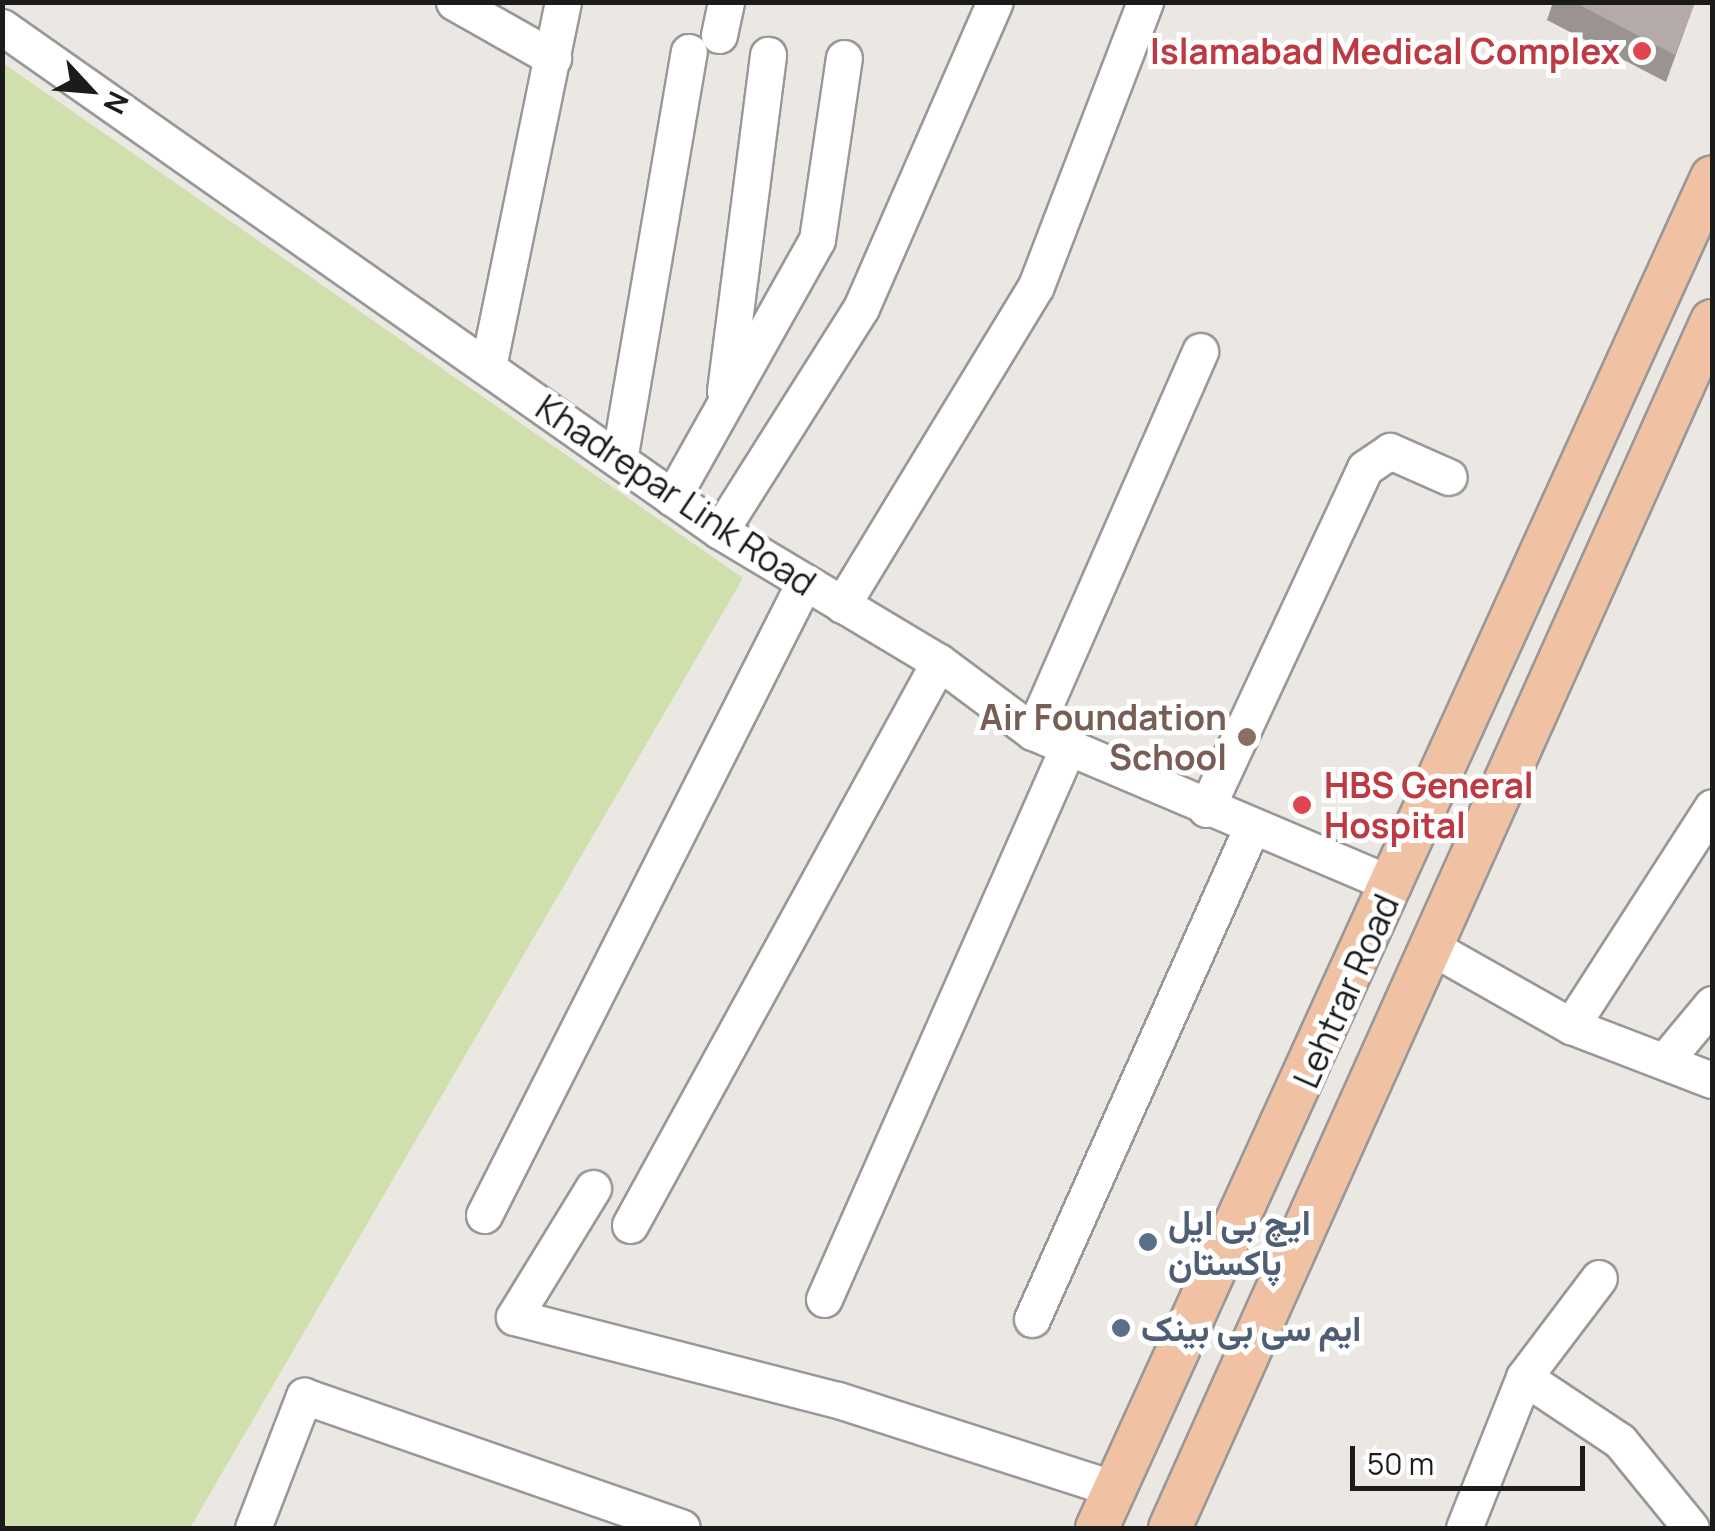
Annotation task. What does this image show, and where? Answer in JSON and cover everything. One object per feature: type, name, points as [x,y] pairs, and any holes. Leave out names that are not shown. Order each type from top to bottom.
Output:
[{"type":"main road","name":"Lehtrar Road","points":[[1097,1528],[1287,1126],[1712,177]]},
{"type":"main road","name":"Lehtrar Road","points":[[1170,1528],[1712,320]]},
{"type":"main road","points":[[1287,1126],[1340,1151]]},
{"type":"street","points":[[454,2],[553,58]]},
{"type":"street","points":[[488,367],[563,2]]},
{"type":"street","points":[[720,531],[861,308],[995,2]]},
{"type":"street","points":[[842,605],[1036,286],[1144,2]]},
{"type":"street","name":"Khadrepar Link Road","points":[[2,27],[720,531],[939,662],[1033,732],[1251,829],[1392,885]]},
{"type":"street","points":[[618,460],[711,30]]},
{"type":"street","points":[[722,409],[768,54]]},
{"type":"street","points":[[672,498],[817,240],[844,58]]},
{"type":"street","points":[[1033,732],[1200,352]]},
{"type":"street","points":[[1206,809],[1364,468],[1390,451],[1449,476]]},
{"type":"street","points":[[484,1215],[804,582]]},
{"type":"street","points":[[630,1225],[939,662]]},
{"type":"street","points":[[824,1299],[1068,748]]},
{"type":"street","points":[[1570,1026],[1712,807]]},
{"type":"street","points":[[1032,1319],[1251,829]]},
{"type":"street","points":[[1432,948],[1570,1026],[1668,1057],[1712,1080]]},
{"type":"street","points":[[1668,1057],[1712,1004]]},
{"type":"street","points":[[593,1188],[514,1317],[838,1400],[1114,1490]]},
{"type":"street","points":[[1464,1528],[1524,1376],[1598,1278]]},
{"type":"street","points":[[1524,1376],[1620,1441],[1691,1528]]},
{"type":"street","points":[[252,1528],[304,1396],[682,1528]]},
{"type":"green space","points":[[3,63],[743,578],[190,1528],[3,1528]]},
{"type":"building","points":[[1574,2],[1695,2],[1675,55]]},
{"type":"place","name":"Islamabad Medical Complex","points":[[1642,51]]},
{"type":"place","name":"Air Foundation School","points":[[1247,737]]},
{"type":"place","name":"HBS General Hospital","points":[[1302,805]]},
{"type":"place","name":"ایچ بی ایل پاکستان","points":[[1148,1242]]},
{"type":"place","name":"ایم سی بی بینک","points":[[1121,1328]]}]
